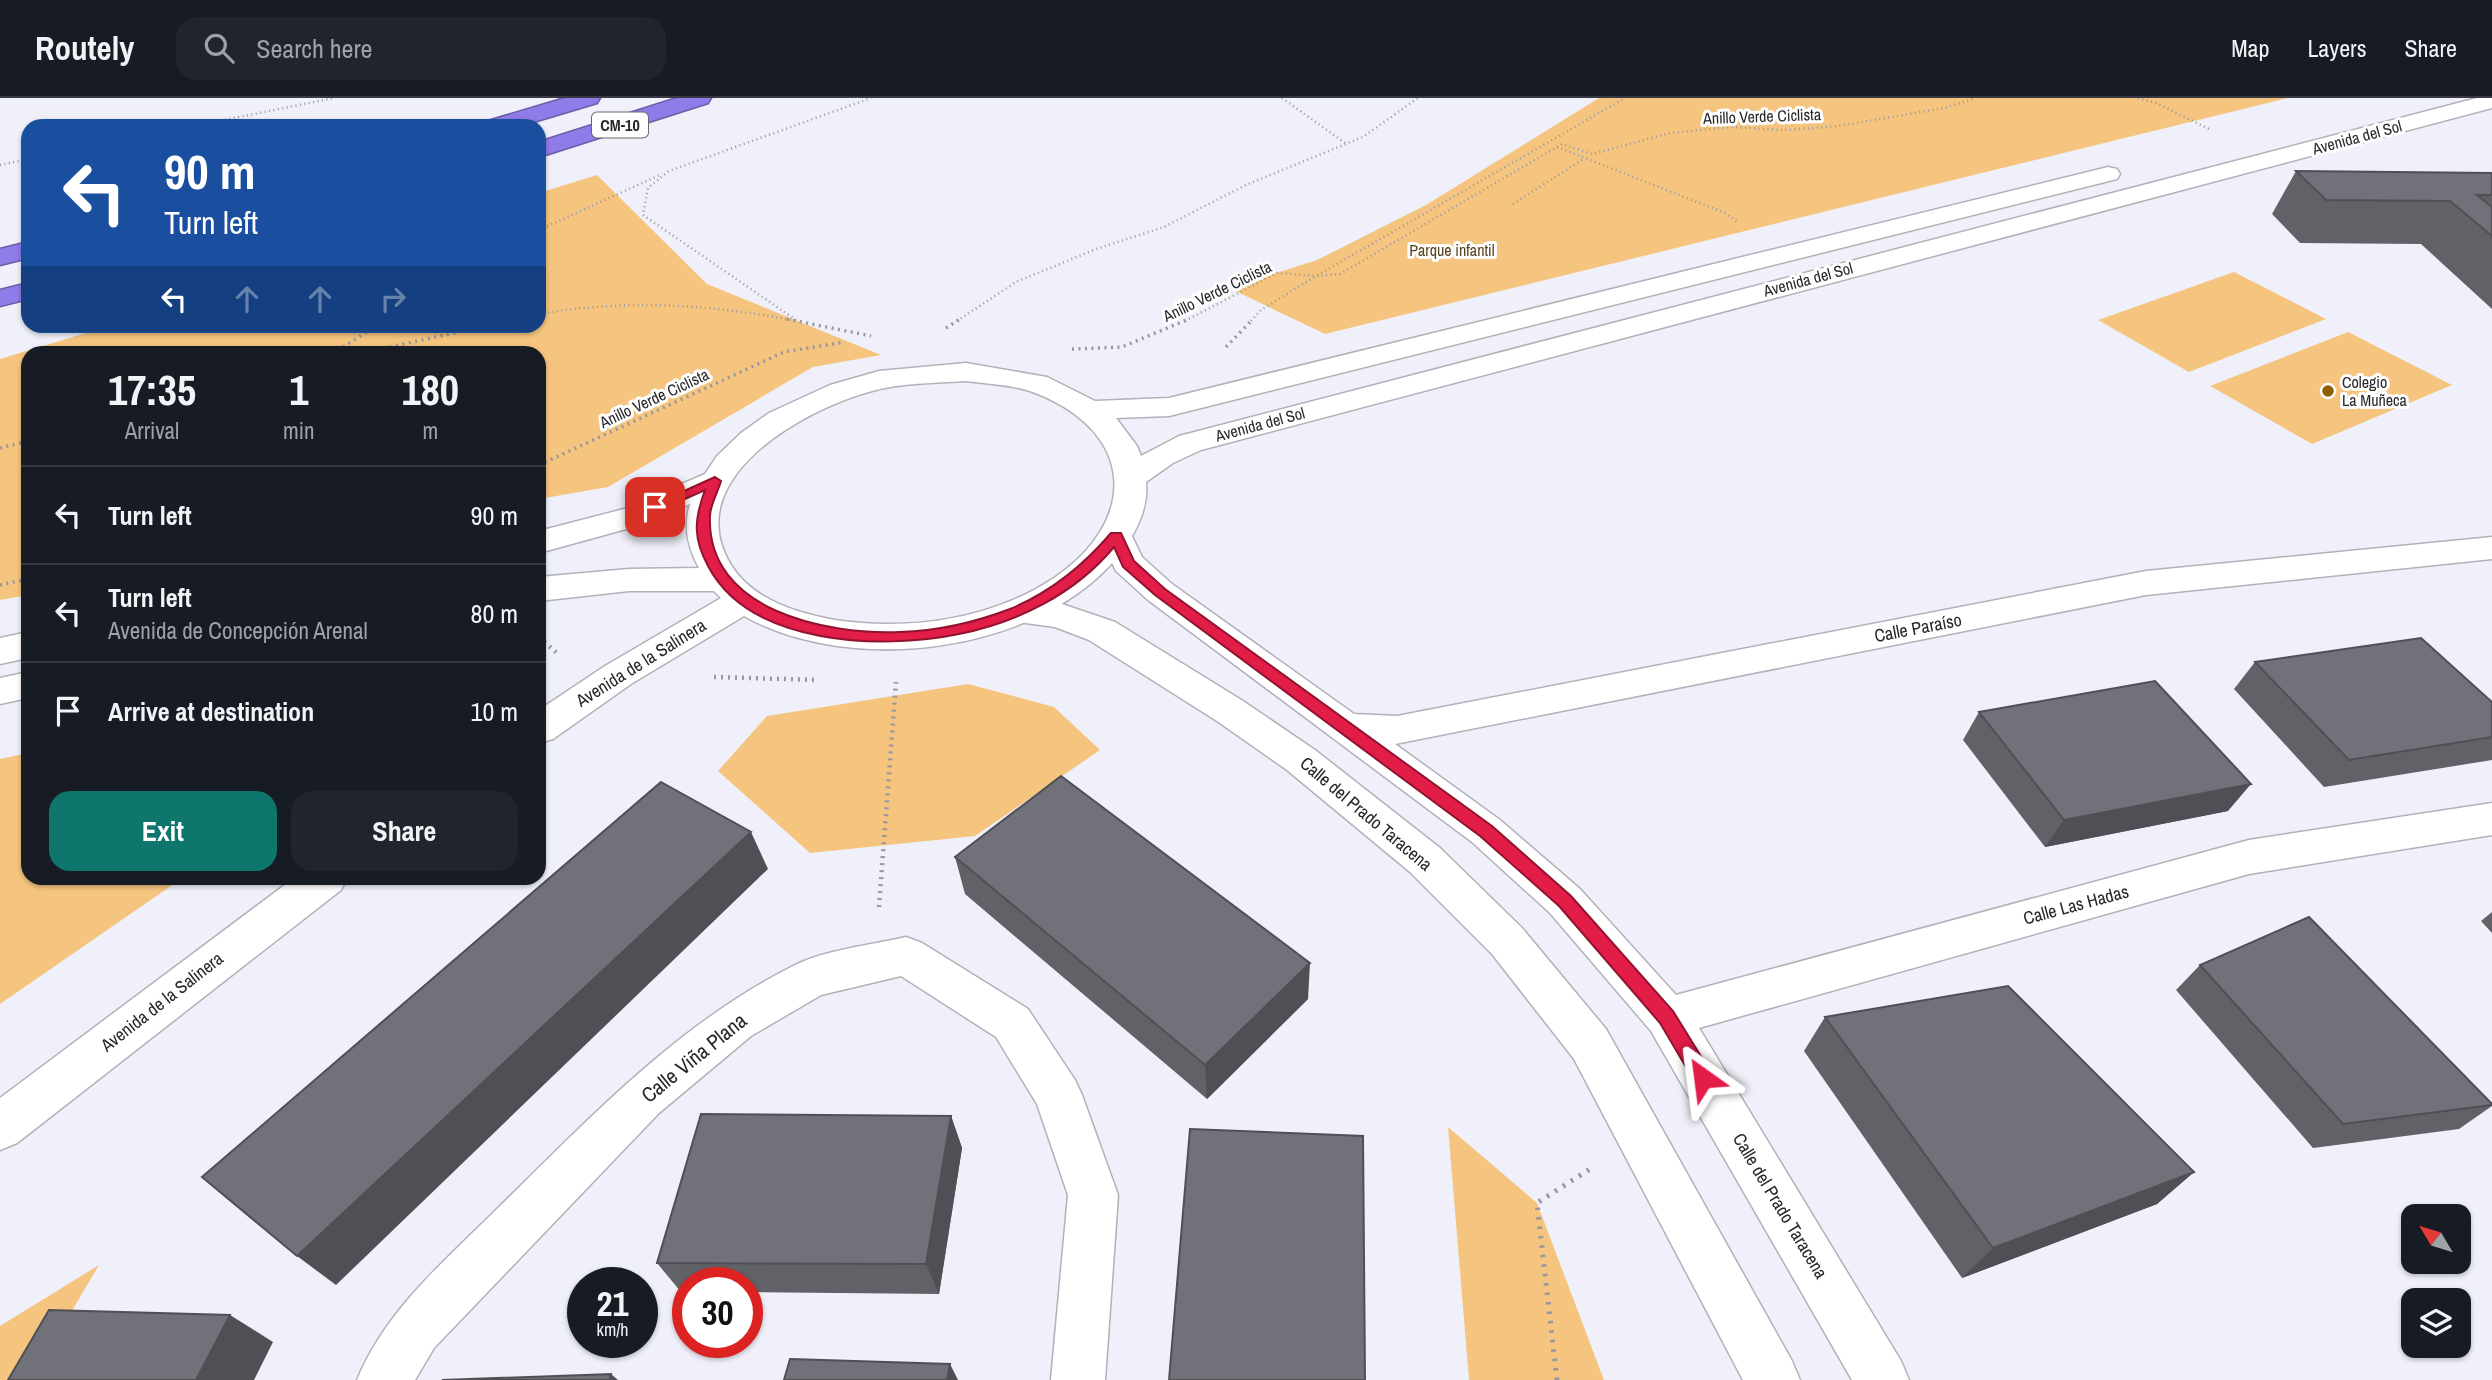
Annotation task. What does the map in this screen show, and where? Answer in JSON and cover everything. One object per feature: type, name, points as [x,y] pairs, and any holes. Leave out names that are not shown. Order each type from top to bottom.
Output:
[{"type":"highway","name":"CM-10","points":[[519,119],[589,98]]},
{"type":"highway","name":"CM-10","points":[[546,148],[700,98]]},
{"type":"highway","points":[[0,257],[21,252]]},
{"type":"highway","points":[[0,298],[21,293]]},
{"type":"street","name":"Avenida del Sol","points":[[1132,477],[1162,456],[1190,443],[2492,101]]},
{"type":"street","name":"Avenida del Sol","points":[[1091,410],[1169,407],[2128,169]]},
{"type":"street","points":[[966,372],[1014,378],[1056,391],[1091,410],[1112,430],[1126,452],[1132,477],[1129,506],[1116,536],[1092,565],[1058,590],[1015,612],[960,629],[901,637],[841,635],[788,623],[733,589],[705,548],[703,514],[715,481],[740,449],[775,421],[817,399],[866,383],[924,374],[966,372]]},
{"type":"street","points":[[546,540],[636,516],[715,481]]},
{"type":"street","name":"Calle del Prado Taracena","points":[[1116,536],[1128,563],[1160,592],[1486,831],[1565,901],[1667,1017],[1882,1380]]},
{"type":"street","name":"Calle Paraíso","points":[[1348,728],[1397,730],[2146,583],[2492,548]]},
{"type":"street","points":[[546,588],[629,580],[733,589]]},
{"type":"street","name":"Avenida de la Salinera","points":[[546,724],[618,675],[733,589]]},
{"type":"street","name":"Calle del Prado Taracena","points":[[1015,612],[1059,615],[1102,631],[1230,711],[1301,760],[1425,860],[1507,941],[1590,1044],[1773,1380]]},
{"type":"street","points":[[0,650],[21,646]]},
{"type":"street","points":[[0,691],[21,686]]},
{"type":"street","name":"Calle Las Hadas","points":[[1667,1017],[2249,857],[2492,819]]},
{"type":"street","name":"Avenida de la Salinera","points":[[0,1127],[317,885]]},
{"type":"street","name":"Calle Viña Plana","points":[[384,1380],[415,1329],[642,1098],[735,1022],[811,978],[906,956],[1012,1023],[1058,1095],[1093,1195],[1078,1380]]},
{"type":"path","points":[[229,119],[334,98]]},
{"type":"path","points":[[546,227],[669,171],[871,98]]},
{"type":"path","points":[[1282,98],[1346,144]]},
{"type":"path","points":[[924,374],[929,339],[1016,282],[1096,249],[1164,227],[1246,185],[1363,137],[1418,98]]},
{"type":"path","points":[[1169,407],[1261,310],[1625,98]]},
{"type":"path","name":"Anillo Verde Ciclista","points":[[1070,349],[1122,347],[1196,316],[1277,272],[1316,276],[1340,274],[1562,144],[1592,154],[1670,133],[1731,127],[1784,130],[1838,126],[1945,108],[1976,98]]},
{"type":"path","points":[[2138,98],[2156,103],[2272,159]]},
{"type":"path","points":[[1546,144],[1725,213],[1785,256]]},
{"type":"path","points":[[1513,204],[1585,158]]},
{"type":"path","points":[[0,165],[21,160]]},
{"type":"path","points":[[669,171],[648,188],[643,215],[796,320]]},
{"type":"path","points":[[546,312],[569,307],[686,303],[796,320],[875,337],[862,339]]},
{"type":"path","points":[[345,346],[365,333]]},
{"type":"path","points":[[395,346],[454,333]]},
{"type":"path","name":"Anillo Verde Ciclista","points":[[546,463],[784,352],[849,341]]},
{"type":"path","points":[[0,448],[21,443]]},
{"type":"path","points":[[0,585],[21,580]]},
{"type":"path","points":[[874,964],[901,637]]},
{"type":"path","points":[[1557,1380],[1538,1203],[1640,1135]]},
{"type":"green space","name":"Parque infantil","points":[[1599,98],[2288,98],[1325,334],[1229,288],[1317,260],[1426,205]]},
{"type":"green space","points":[[597,175],[707,284],[881,355],[813,367],[608,487],[546,498],[546,346],[43,346],[86,333],[546,333],[546,191]]},
{"type":"green space","points":[[2234,272],[2326,319],[2189,372],[2098,320]]},
{"type":"green space","points":[[2348,332],[2452,385],[2312,444],[2210,386]]},
{"type":"green space","points":[[21,353],[21,596],[0,600],[0,359]]},
{"type":"green space","points":[[968,684],[1054,707],[1100,750],[975,836],[810,853],[718,771],[767,716]]},
{"type":"green space","points":[[21,754],[21,885],[172,885],[0,1004],[0,759]]},
{"type":"green space","points":[[1448,1127],[1537,1203],[1604,1380],[1469,1380]]},
{"type":"green space","points":[[99,1265],[31,1380],[0,1380],[0,1326]]},
{"type":"building","points":[[2296,171],[2492,173],[2492,195],[2477,195],[2492,207],[2492,236],[2450,201],[2326,200]]},
{"type":"building","points":[[2421,638],[2492,702],[2492,737],[2349,760],[2255,662]]},
{"type":"building","points":[[2155,681],[2251,784],[2064,820],[1979,712]]},
{"type":"building","points":[[1061,776],[1310,963],[1205,1065],[955,857]]},
{"type":"building","points":[[661,782],[751,832],[297,1256],[202,1177],[541,885],[546,885],[546,881]]},
{"type":"building","points":[[2309,917],[2492,1105],[2343,1124],[2200,965]]},
{"type":"building","points":[[2008,986],[2194,1172],[1993,1248],[1825,1017]]},
{"type":"building","points":[[701,1114],[951,1116],[926,1264],[657,1263]]},
{"type":"building","points":[[1190,1129],[1363,1136],[1365,1380],[1169,1380]]},
{"type":"building","points":[[49,1310],[230,1315],[196,1380],[8,1380]]},
{"type":"building","points":[[790,1359],[950,1364],[947,1380],[784,1380]]},
{"type":"building","points":[[611,1374],[609,1380],[442,1380]]},
{"type":"place","name":"Colegio La Muñeca","points":[[2328,391]]},
{"type":"route","points":[[655,507],[715,481],[703,514],[705,548],[722,579],[744,600],[788,623],[841,635],[901,637],[960,629],[1015,612],[1058,590],[1092,565],[1116,536],[1128,563],[1160,592],[1486,831],[1565,901],[1667,1017],[1703,1078]]}]
